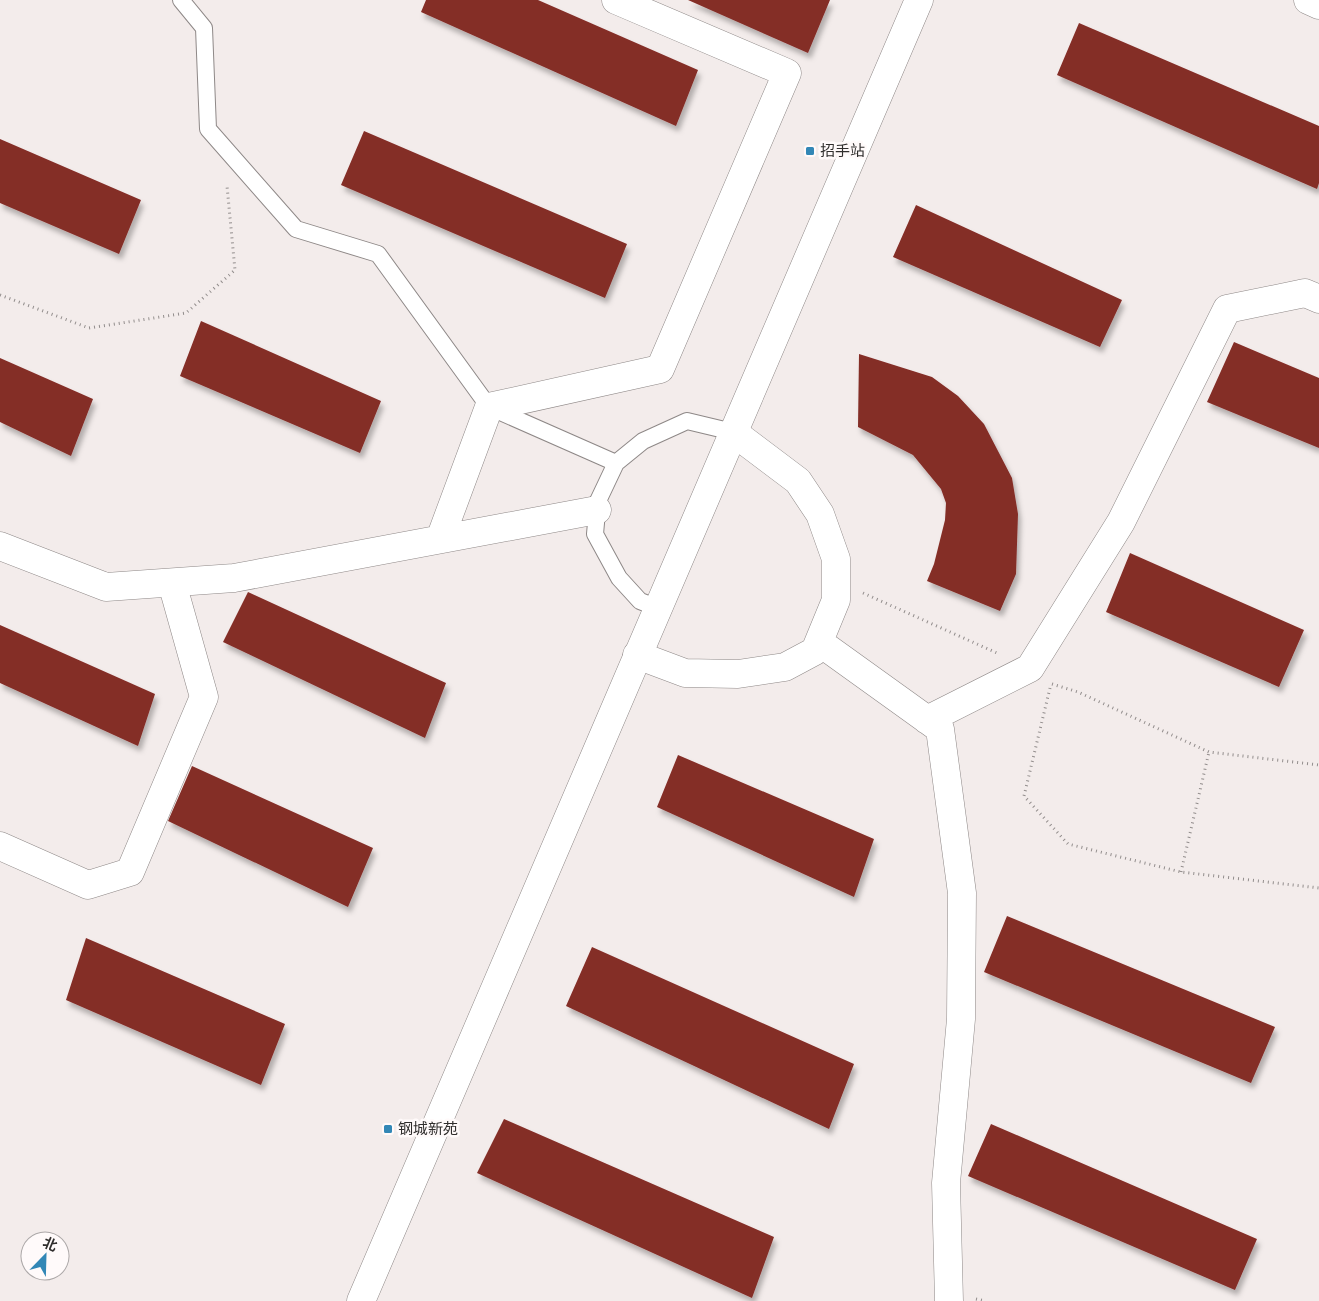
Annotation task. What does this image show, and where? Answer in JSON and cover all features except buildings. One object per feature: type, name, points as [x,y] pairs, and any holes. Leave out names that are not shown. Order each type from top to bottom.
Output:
[{"type":"street","points":[[440,539],[488,407],[660,369],[787,73],[616,0]]},
{"type":"street","points":[[361,1301],[918,0]]},
{"type":"street","points":[[1308,0],[1319,5]]},
{"type":"street","points":[[927,720],[1030,668],[1121,522],[1227,309],[1304,293],[1319,299]]},
{"type":"street","points":[[637,656],[685,673],[738,674],[785,666],[815,650],[819,642],[836,600],[836,559],[820,514],[798,481],[733,432]]},
{"type":"street","points":[[0,546],[106,587],[234,578],[597,510]]},
{"type":"street","points":[[0,846],[88,885],[130,872],[204,697],[172,582]]},
{"type":"street","points":[[819,642],[940,729],[962,893],[961,1019],[946,1183],[949,1301]]},
{"type":"lane","points":[[181,0],[204,28],[208,129],[296,229],[378,254],[488,407],[616,463]]},
{"type":"lane","points":[[658,608],[640,601],[619,578],[595,534],[598,501],[616,463],[643,441],[686,422],[733,432]]},
{"type":"path","points":[[0,294],[90,328],[186,313],[235,270],[223,146]]},
{"type":"path","points":[[836,581],[1030,668]]},
{"type":"path","points":[[1319,765],[1209,752],[1078,692],[1051,684],[1024,796],[1068,844],[1181,872],[1319,888]]},
{"type":"path","points":[[1181,872],[1209,752]]},
{"type":"place","name":"招手站","points":[[810,151]]},
{"type":"place","name":"钢城新苑","points":[[388,1129]]}]
